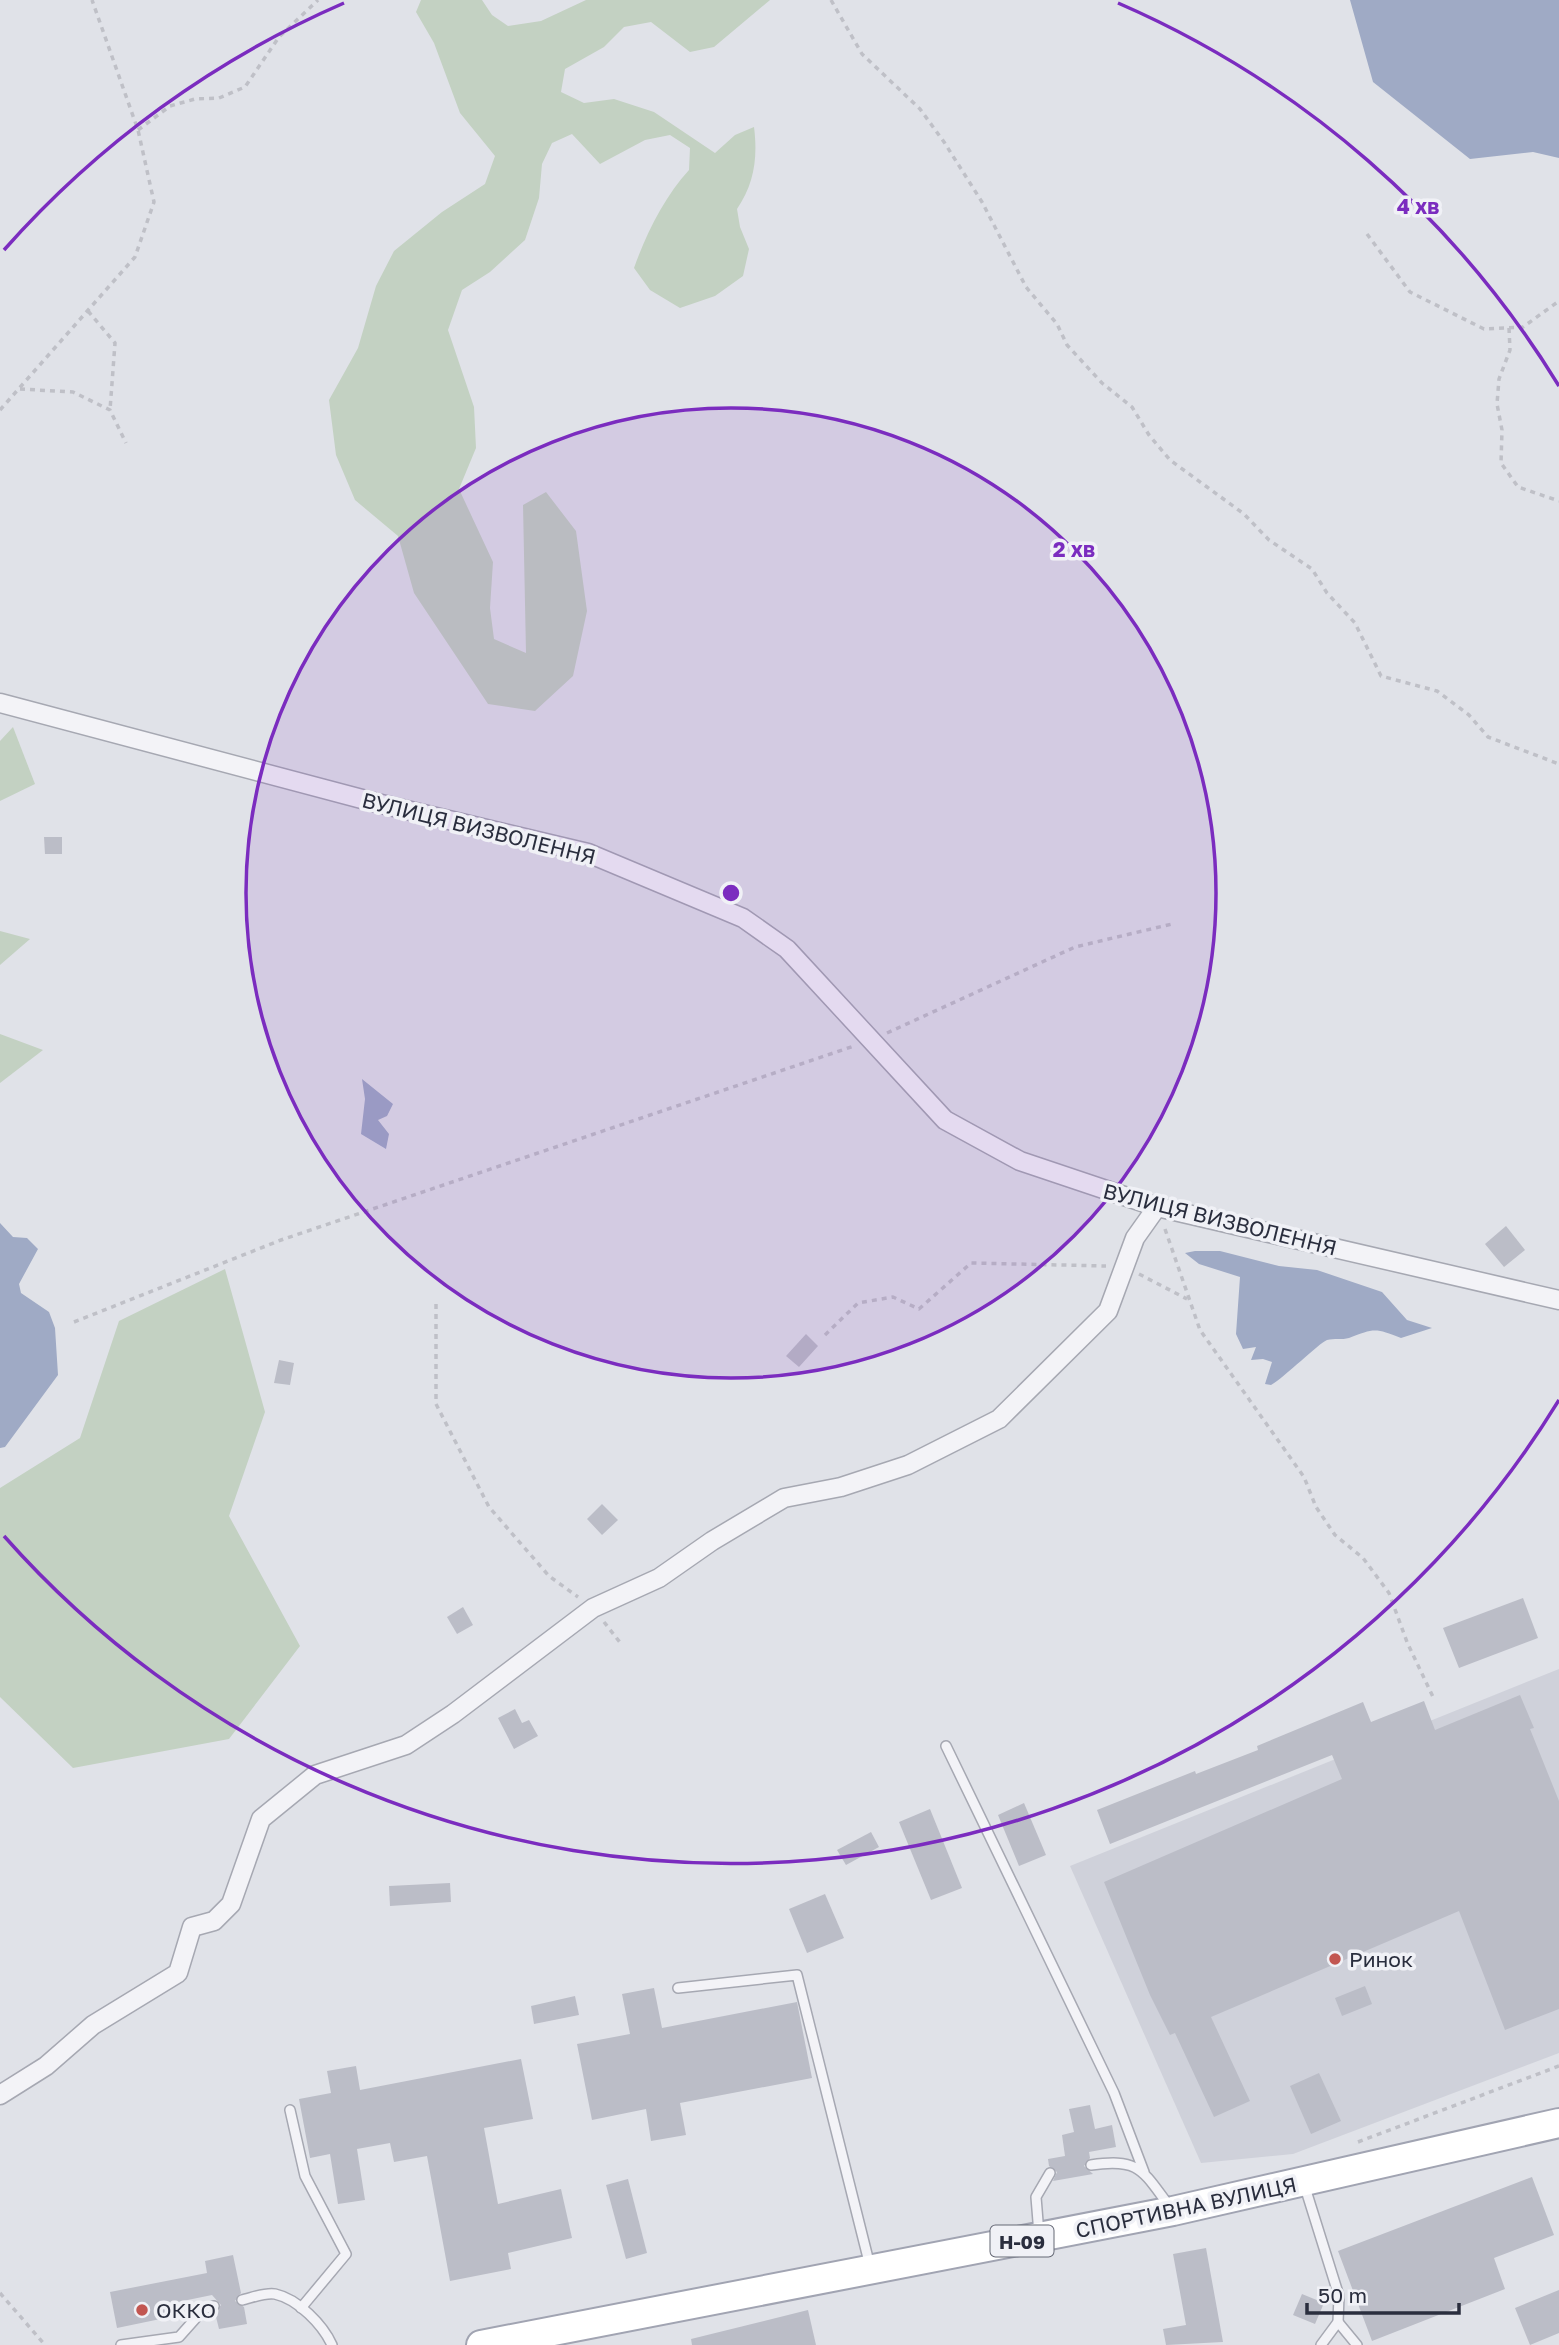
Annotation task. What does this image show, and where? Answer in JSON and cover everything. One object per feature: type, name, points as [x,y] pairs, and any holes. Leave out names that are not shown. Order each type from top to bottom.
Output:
[{"type":"main road","name":"СПОРТИВНА ВУЛИЦЯ","points":[[481,2345],[1173,2211],[1559,2123]]},
{"type":"street","name":"ВУЛИЦЯ ВИЗВОЛЕННЯ","points":[[0,703],[377,803],[589,853],[743,918],[787,949],[945,1121],[1020,1161],[1157,1207],[1559,1300]]},
{"type":"street","points":[[0,2095],[46,2066],[93,2025],[177,1973],[192,1927],[214,1921],[231,1904],[261,1819],[314,1775],[406,1745],[453,1714],[593,1608],[659,1578],[712,1541],[784,1498],[841,1487],[908,1465],[999,1419],[1108,1311],[1135,1238],[1157,1207]]},
{"type":"lane","points":[[946,1746],[1114,2093],[1144,2172],[1173,2211]]},
{"type":"lane","points":[[678,1988],[797,1975],[871,2271]]},
{"type":"lane","points":[[290,2110],[305,2176],[346,2254],[301,2308]]},
{"type":"lane","points":[[1091,2165],[1122,2161],[1144,2172]]},
{"type":"lane","points":[[1040,2237],[1036,2197],[1050,2173]]},
{"type":"lane","points":[[1303,2183],[1339,2296],[1338,2322],[1321,2345]]},
{"type":"lane","points":[[242,2300],[274,2293],[301,2308],[327,2334],[332,2345]]},
{"type":"lane","points":[[121,2345],[178,2337],[204,2309],[214,2306]]},
{"type":"lane","points":[[1338,2322],[1357,2345]]},
{"type":"path","points":[[0,410],[135,257],[154,202],[138,130],[92,0]]},
{"type":"path","points":[[138,130],[170,106],[195,99],[219,98],[245,86],[279,37],[318,0]]},
{"type":"path","points":[[831,0],[862,54],[911,100],[944,142],[982,202],[1026,288],[1057,324],[1067,345],[1102,383],[1132,407],[1149,435],[1170,460],[1244,514],[1269,540],[1312,569],[1327,593],[1355,623],[1381,676],[1437,691],[1469,715],[1488,737],[1559,764]]},
{"type":"path","points":[[1367,234],[1410,292],[1484,329],[1523,327],[1559,301]]},
{"type":"path","points":[[88,311],[116,343],[110,410],[126,443]]},
{"type":"path","points":[[1508,328],[1510,350],[1499,379],[1497,404],[1502,430],[1501,463],[1518,487],[1559,501]]},
{"type":"path","points":[[20,389],[73,392],[110,410]]},
{"type":"path","points":[[74,1322],[281,1241],[872,1040],[1075,947],[1172,924]]},
{"type":"path","points":[[1157,1207],[1199,1330],[1304,1477],[1315,1507],[1335,1535],[1363,1558],[1389,1593],[1407,1642],[1433,1697]]},
{"type":"path","points":[[825,1335],[858,1303],[893,1297],[919,1309],[971,1263],[1124,1266],[1187,1299]]},
{"type":"path","points":[[436,1304],[436,1404],[483,1496],[489,1507],[549,1576],[593,1608],[622,1645]]},
{"type":"path","points":[[1356,2143],[1559,2066]]},
{"type":"path","points":[[0,2293],[44,2345]]},
{"type":"shaded area","name":"Ринок","points":[[1559,1669],[1559,2053],[1293,2154],[1201,2163],[1070,1866]]},
{"type":"green space","points":[[421,0],[482,0],[492,15],[508,26],[541,21],[586,0],[770,0],[714,47],[690,52],[651,22],[624,27],[604,47],[565,69],[561,92],[584,103],[614,99],[654,112],[715,153],[735,135],[754,127],[755,149],[751,180],[737,209],[740,227],[749,249],[743,276],[715,296],[680,308],[650,290],[634,268],[657,216],[689,170],[690,148],[670,135],[645,140],[600,164],[572,134],[552,143],[542,164],[539,198],[525,240],[490,272],[462,290],[448,330],[474,407],[476,448],[459,489],[493,562],[490,608],[494,639],[526,653],[523,505],[546,492],[576,531],[587,611],[573,676],[535,711],[488,704],[414,593],[398,536],[355,500],[336,455],[329,400],[358,348],[376,286],[394,251],[442,212],[485,184],[495,156],[460,113],[434,43],[416,12]]},
{"type":"green space","points":[[13,727],[35,784],[0,801],[0,741]]},
{"type":"green space","points":[[0,931],[30,939],[0,965]]},
{"type":"green space","points":[[0,1034],[43,1050],[0,1083]]},
{"type":"green space","points":[[225,1269],[265,1412],[229,1516],[300,1646],[229,1739],[73,1768],[0,1697],[0,1488],[80,1438],[119,1321]]},
{"type":"water","points":[[1350,0],[1559,0],[1559,158],[1533,152],[1470,159],[1373,82]]},
{"type":"water","points":[[362,1079],[393,1104],[387,1116],[378,1120],[389,1134],[386,1149],[361,1134],[365,1099]]},
{"type":"water","points":[[0,1223],[13,1237],[27,1238],[38,1249],[19,1284],[21,1293],[49,1312],[55,1328],[58,1375],[5,1447],[0,1448]]},
{"type":"water","points":[[1220,1251],[1279,1266],[1317,1270],[1382,1292],[1407,1320],[1432,1328],[1401,1338],[1375,1330],[1346,1339],[1327,1340],[1277,1381],[1271,1385],[1265,1384],[1272,1362],[1263,1359],[1251,1360],[1256,1347],[1243,1349],[1236,1334],[1240,1277],[1199,1264],[1185,1253]]},
{"type":"building","points":[[44,837],[62,837],[62,854],[45,854]]},
{"type":"building","points":[[1506,1226],[1525,1250],[1504,1267],[1485,1244]]},
{"type":"building","points":[[806,1334],[818,1346],[799,1367],[786,1356]]},
{"type":"building","points":[[279,1360],[294,1363],[290,1385],[274,1383]]},
{"type":"building","points":[[602,1504],[618,1520],[602,1535],[587,1519]]},
{"type":"building","points":[[1523,1598],[1538,1638],[1459,1668],[1443,1628]]},
{"type":"building","points":[[463,1607],[473,1625],[457,1634],[447,1617]]},
{"type":"building","points":[[1520,1695],[1534,1728],[1530,1729],[1559,1801],[1559,2009],[1505,2030],[1459,1911],[1211,2017],[1250,2101],[1214,2117],[1175,2033],[1170,2035],[1150,1995],[1104,1882],[1342,1779],[1332,1755],[1110,1844],[1097,1810],[1195,1771],[1196,1774],[1258,1750],[1257,1746],[1363,1702],[1371,1722],[1424,1701],[1435,1730]]},
{"type":"building","points":[[515,1709],[522,1723],[529,1720],[538,1736],[514,1749],[498,1718]]},
{"type":"building","points":[[1024,1803],[1046,1855],[1019,1866],[998,1815]]},
{"type":"building","points":[[930,1809],[962,1888],[931,1900],[899,1822]]},
{"type":"building","points":[[871,1832],[879,1847],[846,1865],[837,1850]]},
{"type":"building","points":[[450,1883],[451,1902],[390,1906],[389,1886]]},
{"type":"building","points":[[825,1894],[844,1938],[807,1953],[789,1909]]},
{"type":"building","points":[[1365,1986],[1372,2004],[1342,2016],[1335,1998]]},
{"type":"building","points":[[654,1988],[662,2028],[797,2002],[812,2078],[680,2103],[686,2135],[651,2141],[646,2109],[592,2120],[577,2044],[630,2034],[622,1994]]},
{"type":"building","points":[[575,1996],[579,2015],[534,2024],[531,2006]]},
{"type":"building","points":[[521,2059],[533,2119],[484,2128],[498,2204],[561,2189],[572,2238],[508,2253],[511,2269],[450,2281],[427,2156],[394,2162],[390,2143],[357,2149],[365,2200],[338,2204],[330,2154],[310,2158],[299,2099],[331,2093],[327,2071],[356,2066],[360,2090]]},
{"type":"building","points":[[1319,2073],[1341,2121],[1311,2134],[1290,2086]]},
{"type":"building","points":[[1090,2105],[1095,2129],[1112,2125],[1116,2147],[1089,2152],[1090,2158],[1084,2166],[1093,2174],[1053,2181],[1057,2172],[1049,2166],[1048,2159],[1065,2156],[1062,2135],[1074,2132],[1069,2109]]},
{"type":"building","points":[[1532,2177],[1554,2235],[1494,2258],[1505,2289],[1372,2341],[1338,2251]]},
{"type":"building","points":[[628,2179],[647,2253],[626,2259],[606,2185]]},
{"type":"building","points":[[1206,2248],[1223,2342],[1166,2345],[1163,2329],[1186,2325],[1173,2254]]},
{"type":"building","points":[[233,2255],[241,2293],[235,2301],[244,2307],[247,2324],[219,2329],[215,2313],[221,2305],[212,2295],[168,2304],[170,2317],[117,2328],[110,2292],[207,2273],[205,2261]]},
{"type":"building","points":[[1559,2290],[1559,2333],[1530,2345],[1515,2308]]},
{"type":"building","points":[[1302,2294],[1324,2303],[1315,2324],[1293,2315]]},
{"type":"building","points":[[808,2310],[816,2345],[692,2345],[691,2339]]},
{"type":"place","name":"Ринок","points":[[1335,1959]]},
{"type":"place","name":"ОККО","points":[[142,2310]]}]
